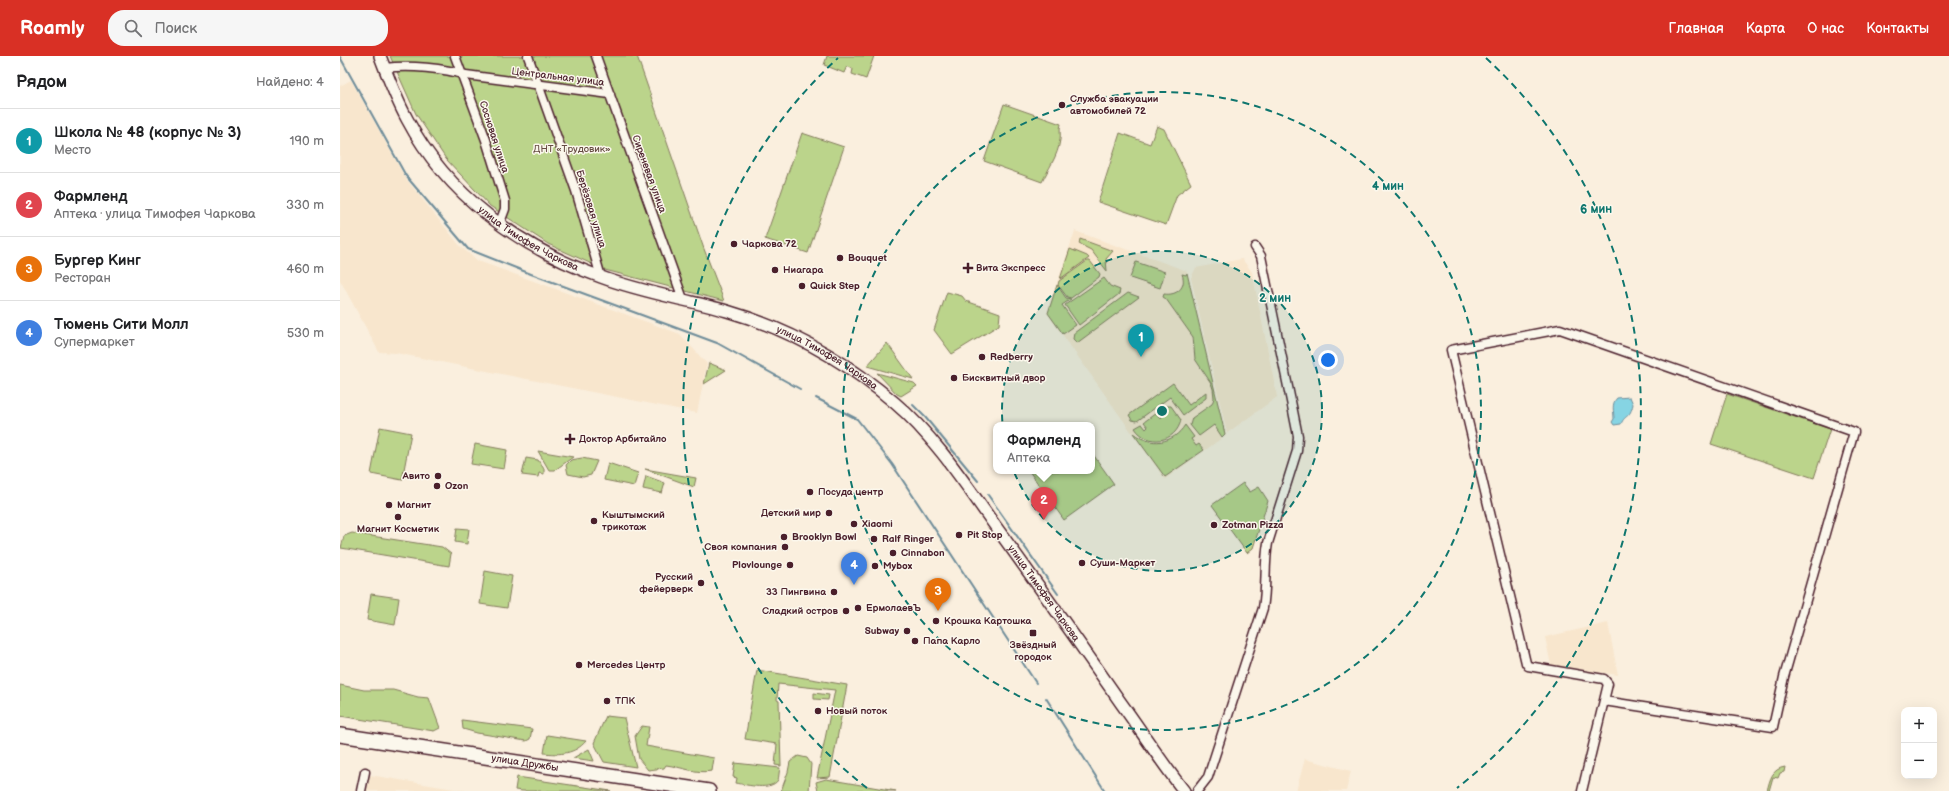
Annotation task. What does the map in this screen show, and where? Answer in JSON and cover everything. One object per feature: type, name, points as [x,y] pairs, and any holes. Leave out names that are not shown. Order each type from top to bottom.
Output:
[{"type":"main road","name":"улица Тимофея Чаркова","points":[[380,56],[398,101],[422,145],[455,187],[474,206],[499,225],[563,261],[601,277],[757,321],[810,344],[861,377],[898,405],[918,426],[974,496],[1181,789]]},
{"type":"main road","name":"улица Дружбы","points":[[340,735],[709,791]]},
{"type":"street","name":"Сосновая улица","points":[[455,56],[463,74],[505,201],[505,208],[499,225]]},
{"type":"street","name":"Берёзовая улица","points":[[528,56],[576,191],[601,277]]},
{"type":"street","name":"Сиреневая улица","points":[[596,56],[683,299]]},
{"type":"street","name":"Центральная улица","points":[[385,68],[402,67],[463,74],[610,94]]},
{"type":"street","points":[[1197,791],[1208,777],[1263,608],[1267,588],[1266,557],[1268,543],[1298,451],[1298,436],[1290,396],[1260,256],[1255,247]]},
{"type":"street","points":[[1582,791],[1608,684],[1604,678],[1528,666],[1526,663],[1451,350],[1560,329],[1565,330],[1854,432],[1784,677],[1773,727],[1604,701]]},
{"type":"street","points":[[361,791],[365,772]]},
{"type":"shaded area","points":[[351,80],[406,179],[461,247],[478,261],[680,334],[707,364],[697,413],[396,353],[379,352],[340,280],[340,86]]},
{"type":"shaded area","points":[[1075,231],[1187,271],[1226,435],[1165,479],[1047,313]]},
{"type":"shaded area","points":[[1242,259],[1252,272],[1277,397],[1227,433],[1191,278],[1196,268]]},
{"type":"shaded area","points":[[1608,623],[1618,675],[1551,665],[1545,637]]},
{"type":"shaded area","points":[[1305,759],[1351,771],[1346,791],[1296,791]]},
{"type":"shaded area","points":[[370,775],[466,791],[367,791]]},
{"type":"green space","name":"ДНТ «Трудовик»","points":[[390,56],[637,56],[704,249],[724,301],[605,270],[548,244],[490,206],[446,159],[416,114]]},
{"type":"green space","points":[[827,56],[874,56],[866,79],[852,74],[853,69],[847,66],[844,73],[824,65]]},
{"type":"green space","points":[[1004,104],[1061,124],[1059,146],[1042,182],[984,161]]},
{"type":"green space","points":[[1157,126],[1164,129],[1191,184],[1177,195],[1166,225],[1098,202],[1120,133],[1150,144]]},
{"type":"green space","points":[[802,133],[844,147],[808,253],[765,239]]},
{"type":"green space","points":[[1080,239],[1113,251],[1106,259],[1107,271],[1091,250],[1079,244]]},
{"type":"green space","points":[[1070,249],[1089,258],[1060,279]]},
{"type":"green space","points":[[1087,261],[1090,261],[1100,274],[1099,277],[1071,298],[1067,297],[1058,285],[1059,281]]},
{"type":"green space","points":[[1136,262],[1165,272],[1160,288],[1130,278]]},
{"type":"green space","points":[[1187,273],[1225,434],[1222,437],[1214,425],[1199,436],[1190,425],[1192,418],[1212,404],[1214,398],[1211,383],[1195,359],[1193,337],[1163,297],[1164,294],[1173,294],[1180,290],[1183,283],[1182,274],[1186,275]]},
{"type":"green space","points":[[1104,278],[1110,286],[1120,290],[1119,294],[1079,325],[1065,305]]},
{"type":"green space","points":[[1057,285],[1066,298],[1071,299],[1062,305],[1076,325],[1063,334],[1048,313]]},
{"type":"green space","points":[[947,292],[962,296],[966,301],[1000,313],[999,325],[952,354],[934,330]]},
{"type":"green space","points":[[1128,293],[1139,297],[1077,343],[1073,339],[1074,333]]},
{"type":"green space","points":[[887,343],[913,379],[867,366]]},
{"type":"green space","points":[[709,363],[726,370],[704,384]]},
{"type":"green space","points":[[877,373],[914,383],[917,386],[901,396],[897,394]]},
{"type":"green space","points":[[1173,383],[1189,405],[1206,392],[1206,398],[1183,415],[1170,397],[1137,421],[1132,420],[1129,415]]},
{"type":"green space","points":[[1727,394],[1830,429],[1814,478],[1711,444]]},
{"type":"green space","points":[[1167,406],[1171,406],[1181,420],[1178,428],[1173,434],[1161,440],[1154,440],[1140,434],[1135,428],[1142,424],[1146,429],[1148,427],[1144,422],[1156,413],[1160,418],[1162,417],[1158,412]]},
{"type":"green space","points":[[1185,425],[1194,437],[1191,439],[1196,446],[1199,444],[1204,450],[1165,477],[1133,433],[1154,442],[1168,440]]},
{"type":"green space","points":[[380,427],[411,433],[402,480],[371,474]]},
{"type":"green space","points":[[475,444],[507,450],[504,469],[471,464]]},
{"type":"green space","points":[[538,451],[573,457],[555,470],[549,470]]},
{"type":"green space","points":[[1095,457],[1114,484],[1064,520],[1031,474],[1095,474]]},
{"type":"green space","points":[[526,458],[538,460],[544,469],[544,474],[539,473],[538,477],[522,475]]},
{"type":"green space","points":[[582,458],[597,461],[591,475],[583,477],[568,474],[566,465],[571,460]]},
{"type":"green space","points":[[608,463],[638,473],[634,486],[604,480]]},
{"type":"green space","points":[[645,469],[696,478],[694,487]]},
{"type":"green space","points":[[646,476],[665,483],[662,493],[643,489]]},
{"type":"green space","points":[[1243,483],[1250,492],[1259,487],[1268,501],[1253,548],[1247,553],[1212,505]]},
{"type":"green space","points":[[457,528],[469,529],[467,544],[455,542]]},
{"type":"green space","points":[[352,533],[442,547],[451,554],[449,566],[341,548],[344,536]]},
{"type":"green space","points":[[485,571],[512,576],[507,608],[480,604]]},
{"type":"green space","points":[[371,594],[399,598],[395,625],[367,620]]},
{"type":"green space","points":[[757,670],[847,685],[830,777],[817,778],[835,690],[778,684],[777,700],[779,701],[781,766],[775,765],[777,744],[745,739]]},
{"type":"green space","points":[[340,685],[364,690],[393,690],[418,697],[429,698],[440,728],[434,731],[340,716]]},
{"type":"green space","points":[[814,693],[829,695],[828,700],[814,699]]},
{"type":"green space","points":[[606,716],[624,718],[636,767],[604,762],[594,743]]},
{"type":"green space","points":[[462,720],[532,729],[530,739],[526,741],[477,733],[463,729]]},
{"type":"green space","points":[[642,726],[649,727],[646,746],[714,758],[712,771],[695,771],[666,765],[664,768],[648,770],[639,759],[635,736]]},
{"type":"green space","points":[[547,735],[586,741],[577,749],[567,753],[544,753]]},
{"type":"green space","points":[[589,749],[594,761],[573,758]]},
{"type":"green space","points":[[798,756],[807,758],[811,764],[809,791],[781,791],[790,762]]},
{"type":"green space","points":[[735,763],[780,768],[778,780],[775,783],[765,786],[752,786],[736,783],[737,778],[733,777]]},
{"type":"green space","points":[[1785,767],[1784,772],[1780,773],[1778,778],[1773,777],[1769,791],[1767,791],[1774,772]]},
{"type":"green space","points":[[517,777],[611,791],[515,790]]},
{"type":"green space","points":[[826,779],[896,791],[818,791],[816,782]]},
{"type":"water","points":[[1630,397],[1633,404],[1629,414],[1621,424],[1614,425],[1612,422],[1614,419],[1613,408],[1615,400],[1617,398]]},
{"type":"waterway","points":[[340,57],[406,176],[468,249],[717,343],[800,389]]},
{"type":"waterway","points":[[816,398],[857,419],[892,464],[1036,683]]},
{"type":"waterway","points":[[913,405],[925,417],[978,481]]},
{"type":"waterway","points":[[988,495],[1058,594]]},
{"type":"waterway","points":[[1046,698],[1105,791]]},
{"type":"place","name":"Служба эвакуации автомобилей 72","points":[[1062,105]]},
{"type":"place","name":"Чаркова 72","points":[[734,244]]},
{"type":"place","name":"Bouquet","points":[[840,258]]},
{"type":"place","name":"Вита Экспресс","points":[[968,268]]},
{"type":"place","name":"Ниагара","points":[[775,270]]},
{"type":"place","name":"Quick Step","points":[[802,286]]},
{"type":"place","name":"Redberry","points":[[982,357]]},
{"type":"place","name":"Школа № 48 (корпус № 3)","points":[[1141,357]]},
{"type":"place","name":"Бисквитный двор","points":[[954,378]]},
{"type":"place","name":"Доктор Арбитайло","points":[[570,439]]},
{"type":"place","name":"Авито","points":[[438,476]]},
{"type":"place","name":"Ozon","points":[[437,486]]},
{"type":"place","name":"Посуда центр","points":[[810,492]]},
{"type":"place","name":"Магнит","points":[[389,505]]},
{"type":"place","name":"Детский мир","points":[[829,513]]},
{"type":"place","name":"Магнит Косметик","points":[[398,517]]},
{"type":"place","name":"Фармленд","points":[[1044,520]]},
{"type":"place","name":"Кыштымский трикотаж","points":[[594,521]]},
{"type":"place","name":"Xiaomi","points":[[854,524]]},
{"type":"place","name":"Zotman Pizza","points":[[1214,525]]},
{"type":"place","name":"Pit Stop","points":[[959,535]]},
{"type":"place","name":"Brooklyn Bowl","points":[[784,537]]},
{"type":"place","name":"Ralf Ringer","points":[[874,539]]},
{"type":"place","name":"Своя компания","points":[[785,547]]},
{"type":"place","name":"Cinnabon","points":[[893,553]]},
{"type":"place","name":"Суши-Маркет","points":[[1082,563]]},
{"type":"place","name":"Plovlounge","points":[[790,565]]},
{"type":"place","name":"Mybox","points":[[875,566]]},
{"type":"place","name":"Русский фейерверк","points":[[701,583]]},
{"type":"place","name":"Тюмень Сити Молл","points":[[854,585]]},
{"type":"place","name":"33 Пингвина","points":[[834,592]]},
{"type":"place","name":"ЕрмолаевЪ","points":[[858,608]]},
{"type":"place","name":"Сладкий остров","points":[[846,611]]},
{"type":"place","name":"Бургер Кинг","points":[[938,611]]},
{"type":"place","name":"Крошка Картошка","points":[[936,621]]},
{"type":"place","name":"Subway","points":[[907,631]]},
{"type":"place","name":"Звёздный городок","points":[[1033,633]]},
{"type":"place","name":"Папа Карло","points":[[915,641]]},
{"type":"place","name":"Mercedes Центр","points":[[579,665]]},
{"type":"place","name":"ТПК","points":[[607,701]]},
{"type":"place","name":"Новый поток","points":[[818,711]]}]
